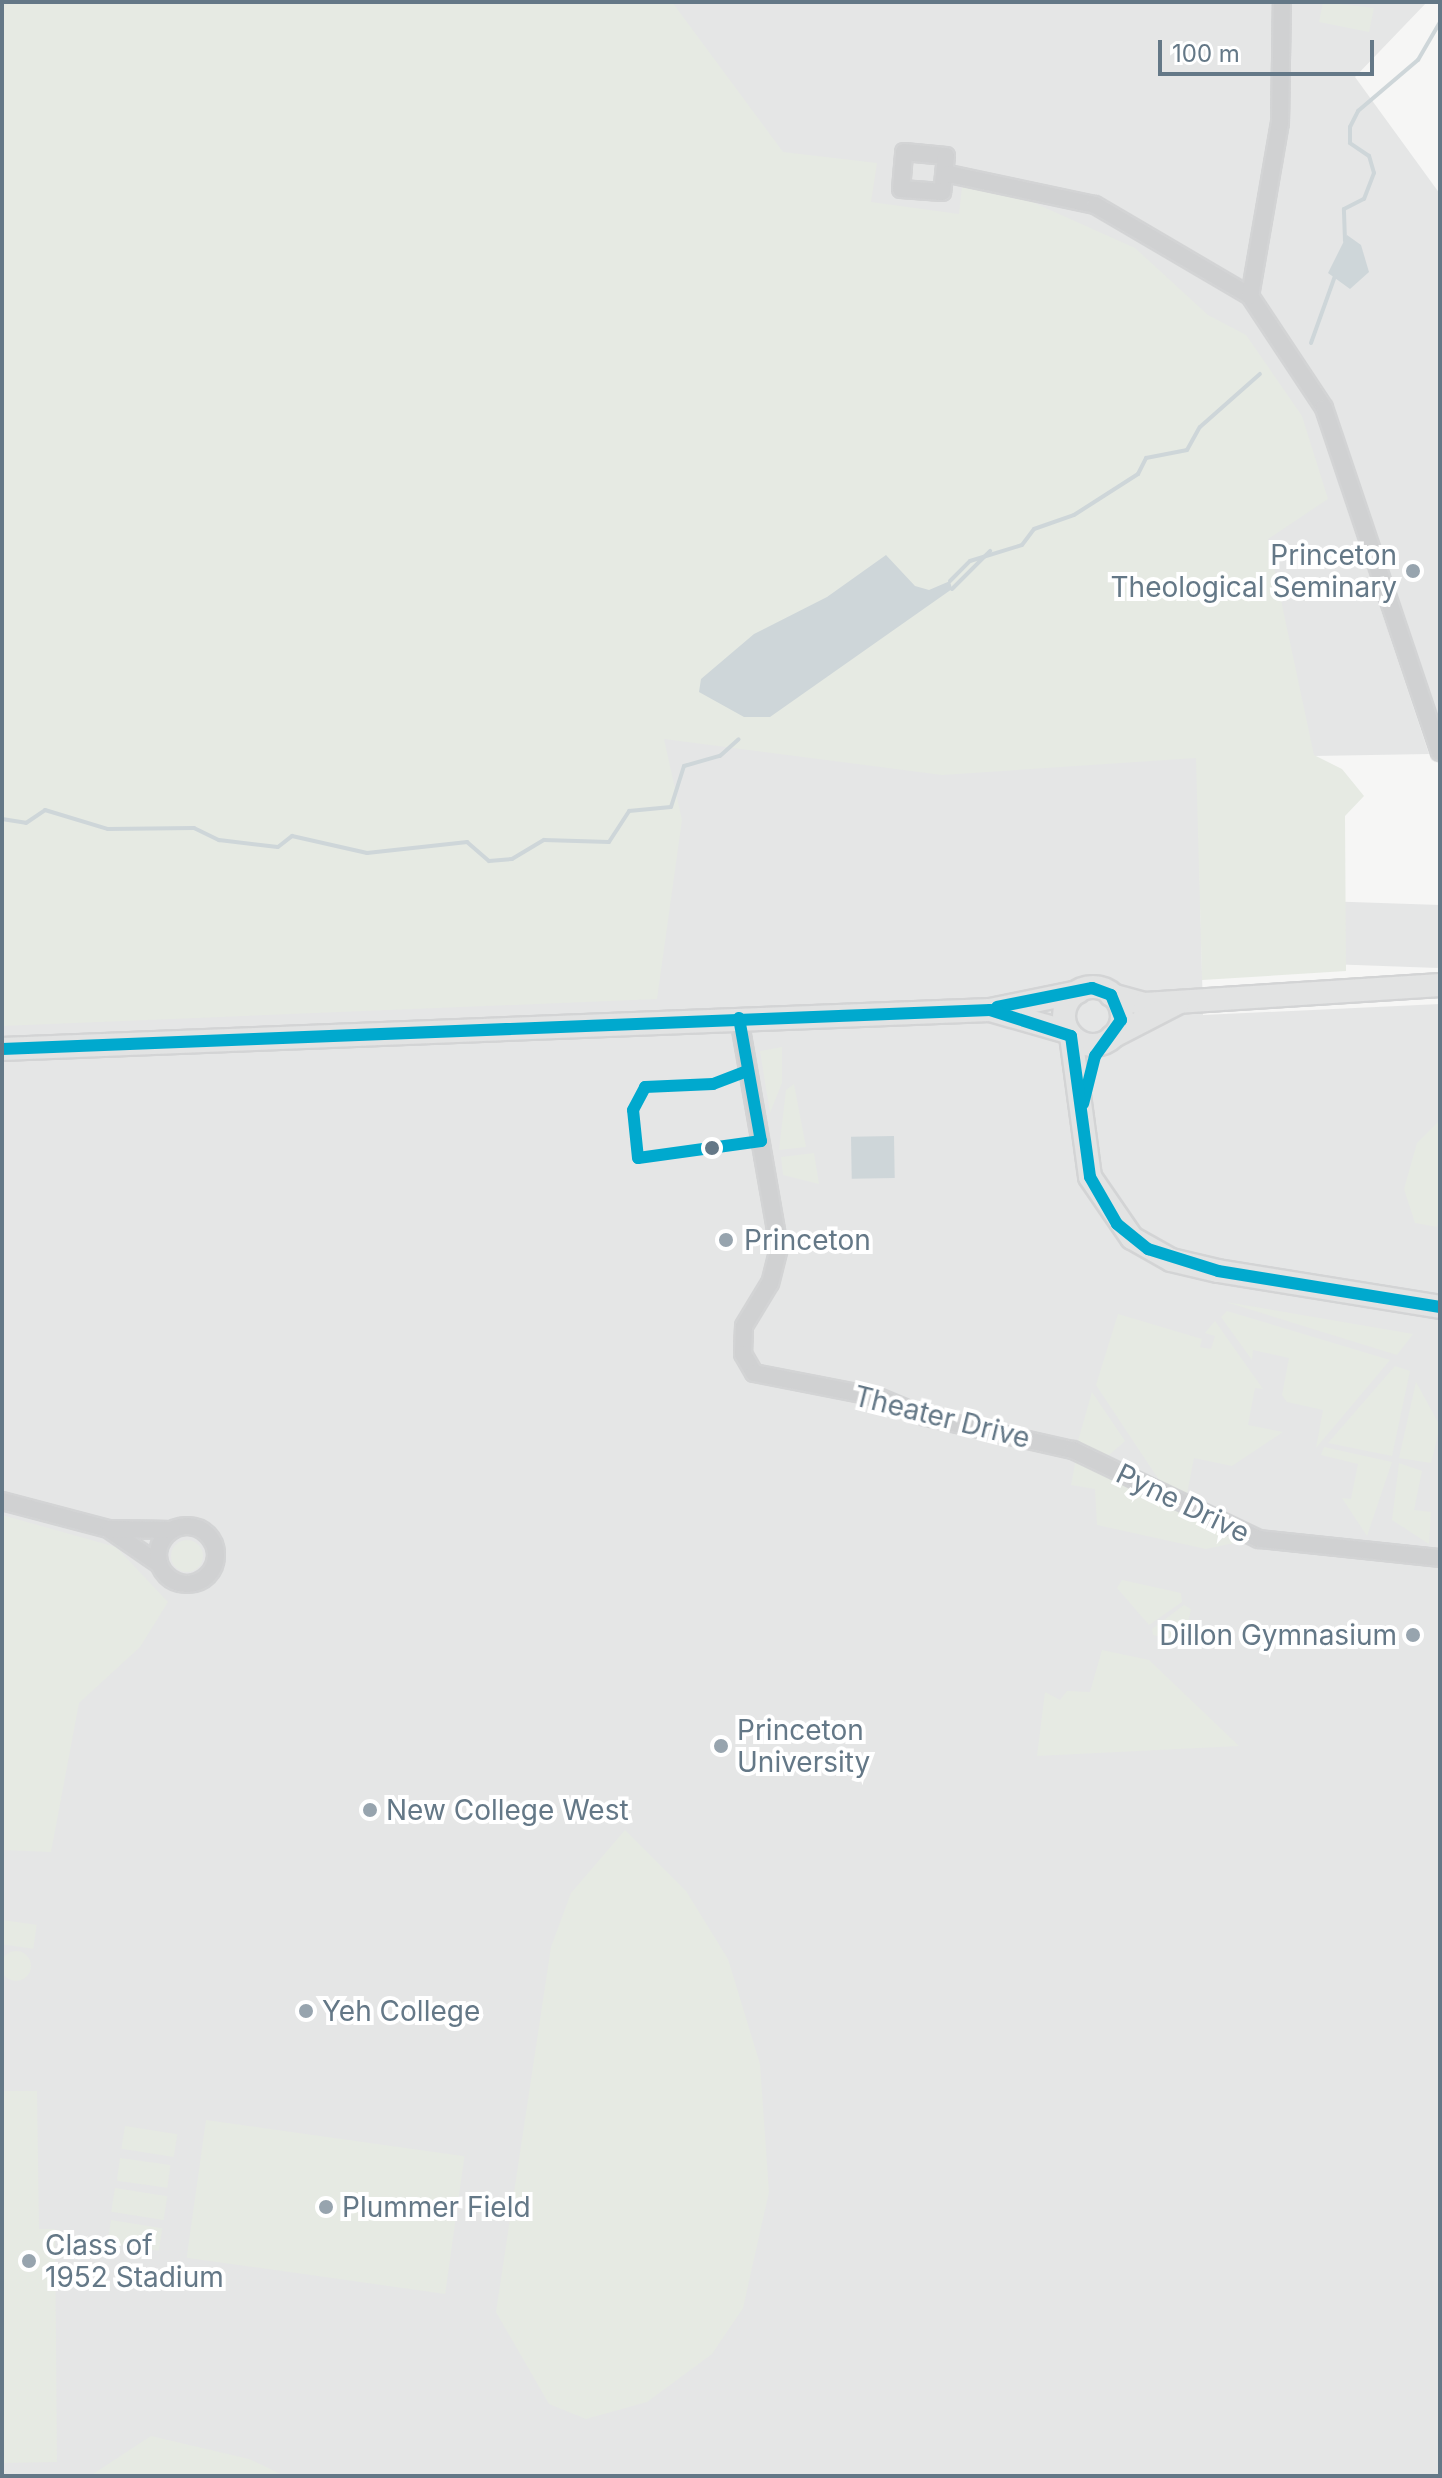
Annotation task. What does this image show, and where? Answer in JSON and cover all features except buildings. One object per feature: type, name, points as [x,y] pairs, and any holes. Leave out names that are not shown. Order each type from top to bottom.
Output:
[{"type":"main road","points":[[2,1049],[990,1010],[1078,992],[1111,995],[1145,1004],[1440,985]]},
{"type":"main road","points":[[1078,992],[1066,1005],[1095,1192],[1148,1249],[1218,1271],[1440,1307]]},
{"type":"main road","points":[[1083,1104],[1107,1040],[1121,1020],[1111,995]]},
{"type":"main road","points":[[990,1010],[1070,1034],[1107,1040],[1182,1000]]},
{"type":"street","points":[[1250,296],[1280,123],[1282,2]]},
{"type":"street","points":[[949,174],[1095,205],[1250,296],[1324,408],[1440,752]]},
{"type":"street","name":"Theater Drive","points":[[739,1018],[779,1248],[770,1283],[744,1326],[747,1366],[764,1379],[878,1397],[926,1417],[1073,1450]]},
{"type":"street","name":"Pyne Drive","points":[[1073,1450],[1259,1539],[1440,1558]]},
{"type":"street","points":[[2,1501],[108,1529],[172,1530],[189,1526],[207,1534],[216,1551],[213,1568],[188,1585],[170,1580],[159,1564],[108,1529]]},
{"type":"street","points":[[159,1564],[158,1547],[172,1530]]},
{"type":"shaded area","name":"Princeton University","points":[[2,2],[1427,2],[1355,77],[1440,194],[1440,732],[1323,414],[1326,445],[1429,754],[1197,758],[1203,1015],[1440,1004],[1440,2476],[2,2476]]},
{"type":"shaded area","points":[[2,2],[672,2],[783,152],[877,163],[871,202],[959,214],[962,187],[1030,201],[1135,248],[1208,315],[1246,335],[1302,416],[1328,499],[1268,539],[1314,755],[1342,769],[1364,796],[1345,816],[1346,971],[1202,980],[1196,758],[942,775],[664,739],[682,820],[657,999],[2,1026]]},
{"type":"shaded area","points":[[1323,2],[1374,8],[1369,32],[1319,22]]},
{"type":"shaded area","points":[[1347,235],[1361,245],[1369,272],[1350,289],[1328,273]]},
{"type":"shaded area","points":[[886,555],[915,586],[929,590],[950,581],[952,589],[770,717],[744,717],[699,692],[701,679],[754,634],[827,597]]},
{"type":"shaded area","points":[[1344,902],[1440,905],[1438,968],[1342,965]]},
{"type":"shaded area","points":[[782,1047],[782,1083],[770,1113],[760,1051]]},
{"type":"shaded area","points":[[794,1084],[806,1147],[779,1150],[786,1090]]},
{"type":"shaded area","points":[[1440,1120],[1440,1211],[1437,1227],[1415,1223],[1404,1189],[1417,1143]]},
{"type":"shaded area","points":[[894,1136],[895,1178],[852,1179],[851,1137]]},
{"type":"shaded area","points":[[814,1153],[819,1184],[783,1175],[781,1157]]},
{"type":"shaded area","points":[[1226,1302],[1413,1334],[1397,1355]]},
{"type":"shaded area","points":[[1227,1311],[1390,1360],[1316,1448],[1323,1410],[1287,1402],[1282,1395],[1289,1358],[1253,1350],[1252,1360],[1221,1317]]},
{"type":"shaded area","points":[[1118,1314],[1202,1339],[1200,1347],[1211,1349],[1215,1336],[1205,1333],[1215,1321],[1263,1389],[1255,1388],[1248,1425],[1283,1432],[1232,1466],[1194,1458],[1187,1494],[1161,1483],[1096,1385]]},
{"type":"shaded area","points":[[1395,1366],[1410,1371],[1392,1456],[1328,1443]]},
{"type":"shaded area","points":[[1416,1382],[1440,1426],[1431,1463],[1399,1458]]},
{"type":"shaded area","points":[[1092,1392],[1125,1441],[1108,1456],[1078,1441]]},
{"type":"shaded area","points":[[1324,1447],[1392,1462],[1367,1536],[1342,1498],[1351,1499],[1358,1464],[1321,1455]]},
{"type":"shaded area","points":[[1076,1459],[1239,1542],[1206,1549],[1097,1525],[1095,1489],[1071,1485]]},
{"type":"shaded area","points":[[1399,1463],[1422,1471],[1414,1510],[1431,1512],[1429,1544],[1392,1520]]},
{"type":"shaded area","points":[[2,1515],[116,1547],[168,1602],[140,1647],[79,1703],[51,1852],[2,1850]]},
{"type":"shaded area","points":[[187,1540],[199,1544],[203,1556],[199,1568],[187,1572],[175,1568],[171,1556],[175,1544]]},
{"type":"shaded area","points":[[1122,1580],[1181,1593],[1182,1602],[1149,1625],[1117,1588]]},
{"type":"shaded area","points":[[1184,1605],[1191,1609],[1184,1642],[1153,1635],[1152,1629]]},
{"type":"shaded area","points":[[1102,1650],[1149,1660],[1239,1746],[1037,1756],[1045,1692],[1060,1700],[1067,1691],[1090,1692]]},
{"type":"shaded area","points":[[625,1830],[686,1891],[728,1959],[760,2064],[769,2192],[743,2308],[712,2354],[647,2402],[586,2419],[549,2404],[496,2312],[551,1947],[571,1893]]},
{"type":"shaded area","points":[[2,1920],[37,1925],[33,1949],[2,1944]]},
{"type":"shaded area","points":[[16,1951],[22,1952],[30,1960],[30,1972],[22,1980],[16,1981],[10,1980],[2,1972],[1,1966],[2,1960],[10,1952]]},
{"type":"shaded area","points":[[2,2091],[37,2091],[39,2229],[55,2229],[57,2462],[2,2463]]},
{"type":"shaded area","name":"Plummer Field","points":[[206,2120],[464,2156],[445,2294],[187,2258]]},
{"type":"shaded area","points":[[125,2126],[177,2134],[174,2157],[121,2149]]},
{"type":"shaded area","points":[[120,2158],[171,2165],[167,2188],[117,2181]]},
{"type":"shaded area","points":[[115,2188],[167,2196],[164,2220],[111,2212]]},
{"type":"shaded area","points":[[111,2220],[162,2228],[159,2251],[107,2243]]},
{"type":"shaded area","points":[[151,2436],[249,2459],[285,2476],[90,2476]]},
{"type":"waterway","points":[[1345,241],[1344,209],[1364,199],[1374,173],[1369,156],[1350,143],[1350,127],[1358,111],[1418,60],[1440,22]]},
{"type":"waterway","points":[[1311,343],[1335,276]]},
{"type":"waterway","points":[[950,581],[970,561],[1022,545],[1034,529],[1074,515],[1138,474],[1146,458],[1187,450],[1200,427],[1260,374]]},
{"type":"waterway","points":[[952,589],[990,551]]},
{"type":"waterway","points":[[2,819],[26,823],[45,810],[108,829],[194,828],[219,840],[278,847],[292,836],[367,853],[467,842],[489,861],[512,859],[544,840],[609,842],[629,811],[671,807],[684,766],[720,756],[739,739]]},
{"type":"transit line","points":[[997,1007],[1092,988],[1111,995],[1121,1020],[1095,1056],[1083,1104]]},
{"type":"transit line","points":[[2,1049],[990,1010],[1071,1036],[1090,1177],[1117,1224],[1148,1249],[1218,1271],[1440,1307]]},
{"type":"transit line","points":[[739,1018],[761,1141],[638,1158],[633,1110],[645,1087],[713,1084],[745,1072]]},
{"type":"place","name":"Princeton Theological Seminary","points":[[1413,571]]},
{"type":"place","name":"Princeton","points":[[726,1240]]},
{"type":"place","name":"Dillon Gymnasium","points":[[1413,1635]]},
{"type":"place","name":"Princeton University","points":[[721,1746]]},
{"type":"place","name":"New College West","points":[[370,1810]]},
{"type":"place","name":"Yeh College","points":[[306,2011]]},
{"type":"place","name":"Plummer Field","points":[[326,2207]]},
{"type":"place","name":"Class of 1952 Stadium","points":[[29,2261]]}]
